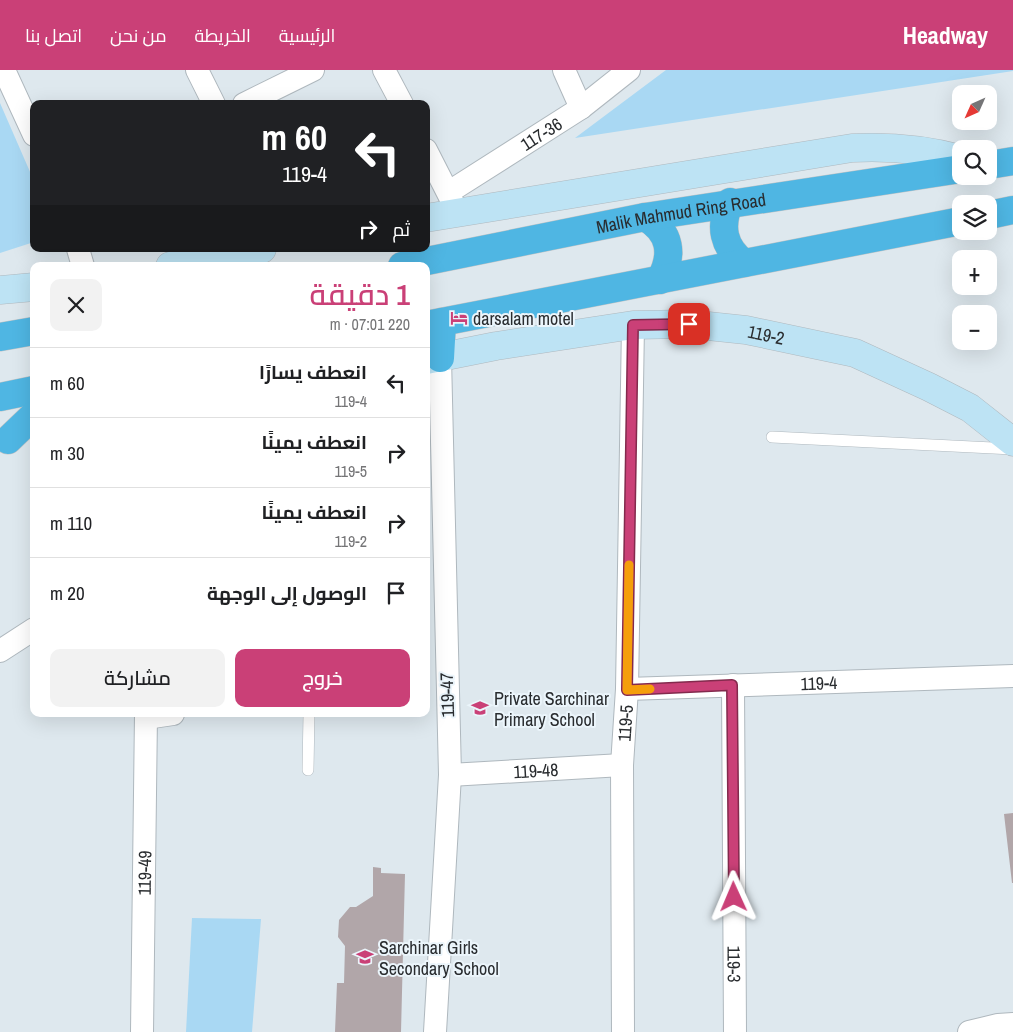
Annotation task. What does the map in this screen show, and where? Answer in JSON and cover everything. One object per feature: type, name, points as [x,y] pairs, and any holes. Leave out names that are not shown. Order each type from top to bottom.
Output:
[{"type":"highway","points":[[997,164],[1013,161]]},
{"type":"highway","name":"Malik Mahmud Ring Road","points":[[422,262],[645,217],[730,202],[952,170]]},
{"type":"highway","points":[[730,202],[723,224],[724,236],[728,247],[744,263]]},
{"type":"highway","points":[[997,213],[1013,210]]},
{"type":"highway","points":[[645,217],[658,226],[667,240],[669,261],[660,280]]},
{"type":"highway","points":[[433,359],[434,324],[952,222]]},
{"type":"highway","points":[[0,337],[30,332]]},
{"type":"highway","points":[[0,397],[30,391]]},
{"type":"highway","points":[[14,439],[30,420]]},
{"type":"main road","points":[[430,216],[453,202],[852,148],[904,147],[952,157]]},
{"type":"main road","points":[[192,262],[246,252]]},
{"type":"main road","points":[[0,290],[30,287]]},
{"type":"main road","name":"119-2","points":[[433,359],[496,346],[633,325],[689,324],[746,330],[855,353],[970,408],[1013,442]]},
{"type":"street","points":[[4,70],[30,126]]},
{"type":"street","points":[[197,70],[212,100]]},
{"type":"street","points":[[252,100],[314,70]]},
{"type":"street","points":[[384,70],[400,100]]},
{"type":"street","points":[[564,70],[581,108]]},
{"type":"street","name":"117-36","points":[[453,202],[581,108],[629,70]]},
{"type":"street","points":[[430,158],[453,202]]},
{"type":"street","name":"119-5","points":[[623,1032],[622,765],[627,690],[633,325]]},
{"type":"street","name":"119-47","points":[[433,359],[436,670],[450,775],[435,1032]]},
{"type":"street","points":[[0,651],[30,632]]},
{"type":"street","name":"119-4","points":[[627,690],[1013,676]]},
{"type":"street","name":"119-3","points":[[732,685],[735,1032]]},
{"type":"street","name":"119-49","points":[[142,1032],[146,717]]},
{"type":"street","name":"119-48","points":[[450,775],[622,765]]},
{"type":"street","points":[[970,1031],[1013,1024]]},
{"type":"lane","points":[[772,437],[1013,449]]},
{"type":"lane","points":[[308,770],[309,717]]},
{"type":"shaded area","points":[[666,70],[1013,70],[1013,71],[575,138]]},
{"type":"shaded area","points":[[0,103],[30,172],[30,243],[0,253]]},
{"type":"shaded area","points":[[192,918],[261,919],[252,1032],[186,1032]]},
{"type":"building","points":[[1013,813],[1013,883],[1012,883],[1004,814]]},
{"type":"building","points":[[373,867],[381,868],[381,873],[405,874],[401,1032],[335,1032],[337,983],[344,983],[345,946],[338,937],[339,920],[350,907],[356,907],[373,896]]},
{"type":"slow traffic","points":[[629,565],[627,690],[650,689]]},
{"type":"place","name":"darsalam motel","points":[[459,318]]},
{"type":"place","name":"Private Sarchinar Primary School","points":[[480,708]]},
{"type":"place","name":"Sarchinar Girls Secondary School","points":[[365,957]]},
{"type":"route","points":[[689,324],[633,325],[627,690],[732,685],[734,897]]}]
